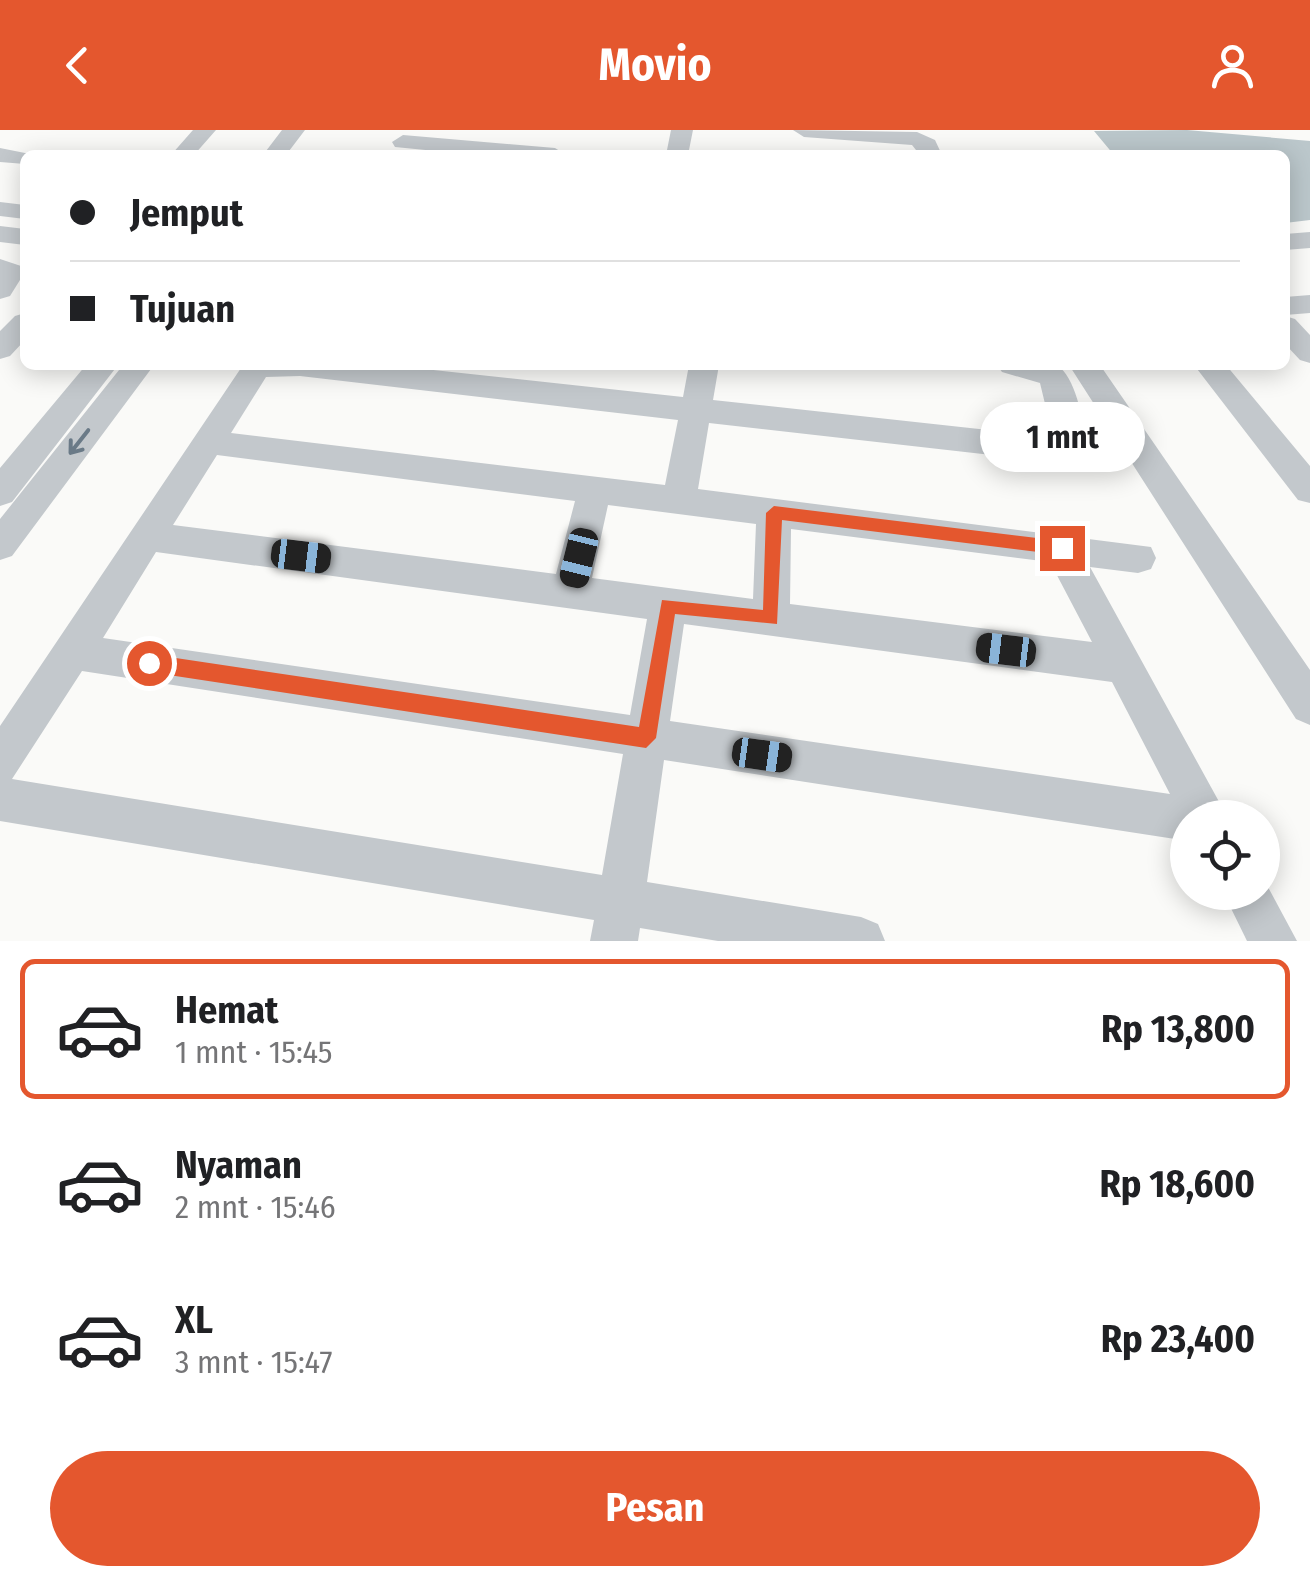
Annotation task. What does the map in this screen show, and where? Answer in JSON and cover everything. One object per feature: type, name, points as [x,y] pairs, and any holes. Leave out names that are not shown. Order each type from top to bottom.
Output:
[{"type":"street","points":[[187,150],[205,130]]},
{"type":"street","points":[[278,150],[294,130]]},
{"type":"street","points":[[304,150],[319,130]]},
{"type":"street","points":[[802,130],[917,139],[930,150]]},
{"type":"street","points":[[403,142],[497,150]]},
{"type":"street","points":[[0,267],[12,272],[0,290]]},
{"type":"street","points":[[1290,331],[1310,353]]},
{"type":"street","points":[[0,492],[99,370]]},
{"type":"street","points":[[0,546],[135,370]]},
{"type":"street","points":[[0,764],[254,370]]},
{"type":"street","points":[[335,370],[1054,450],[1070,444],[1064,406],[1053,377],[1038,370]]},
{"type":"street","points":[[679,501],[703,370]]},
{"type":"street","points":[[1087,370],[1310,705]]},
{"type":"street","points":[[1213,370],[1310,490]]},
{"type":"street","points":[[208,442],[1138,558]]},
{"type":"street","points":[[570,592],[595,490]]},
{"type":"street","points":[[771,619],[774,513]]},
{"type":"street","points":[[147,536],[1124,665]]},
{"type":"street","points":[[1062,548],[1196,800]]},
{"type":"street","points":[[617,921],[668,605]]},
{"type":"street","points":[[72,652],[1170,816]]},
{"type":"street","points":[[0,799],[617,921],[860,941]]},
{"type":"street","points":[[1256,910],[1272,941]]},
{"type":"shaded area","points":[[1187,130],[1310,141],[1310,220],[1290,222],[1290,150],[1110,150],[1094,131]]},
{"type":"route","points":[[149,663],[646,738],[668,605],[771,619],[774,513],[1062,548]]}]
